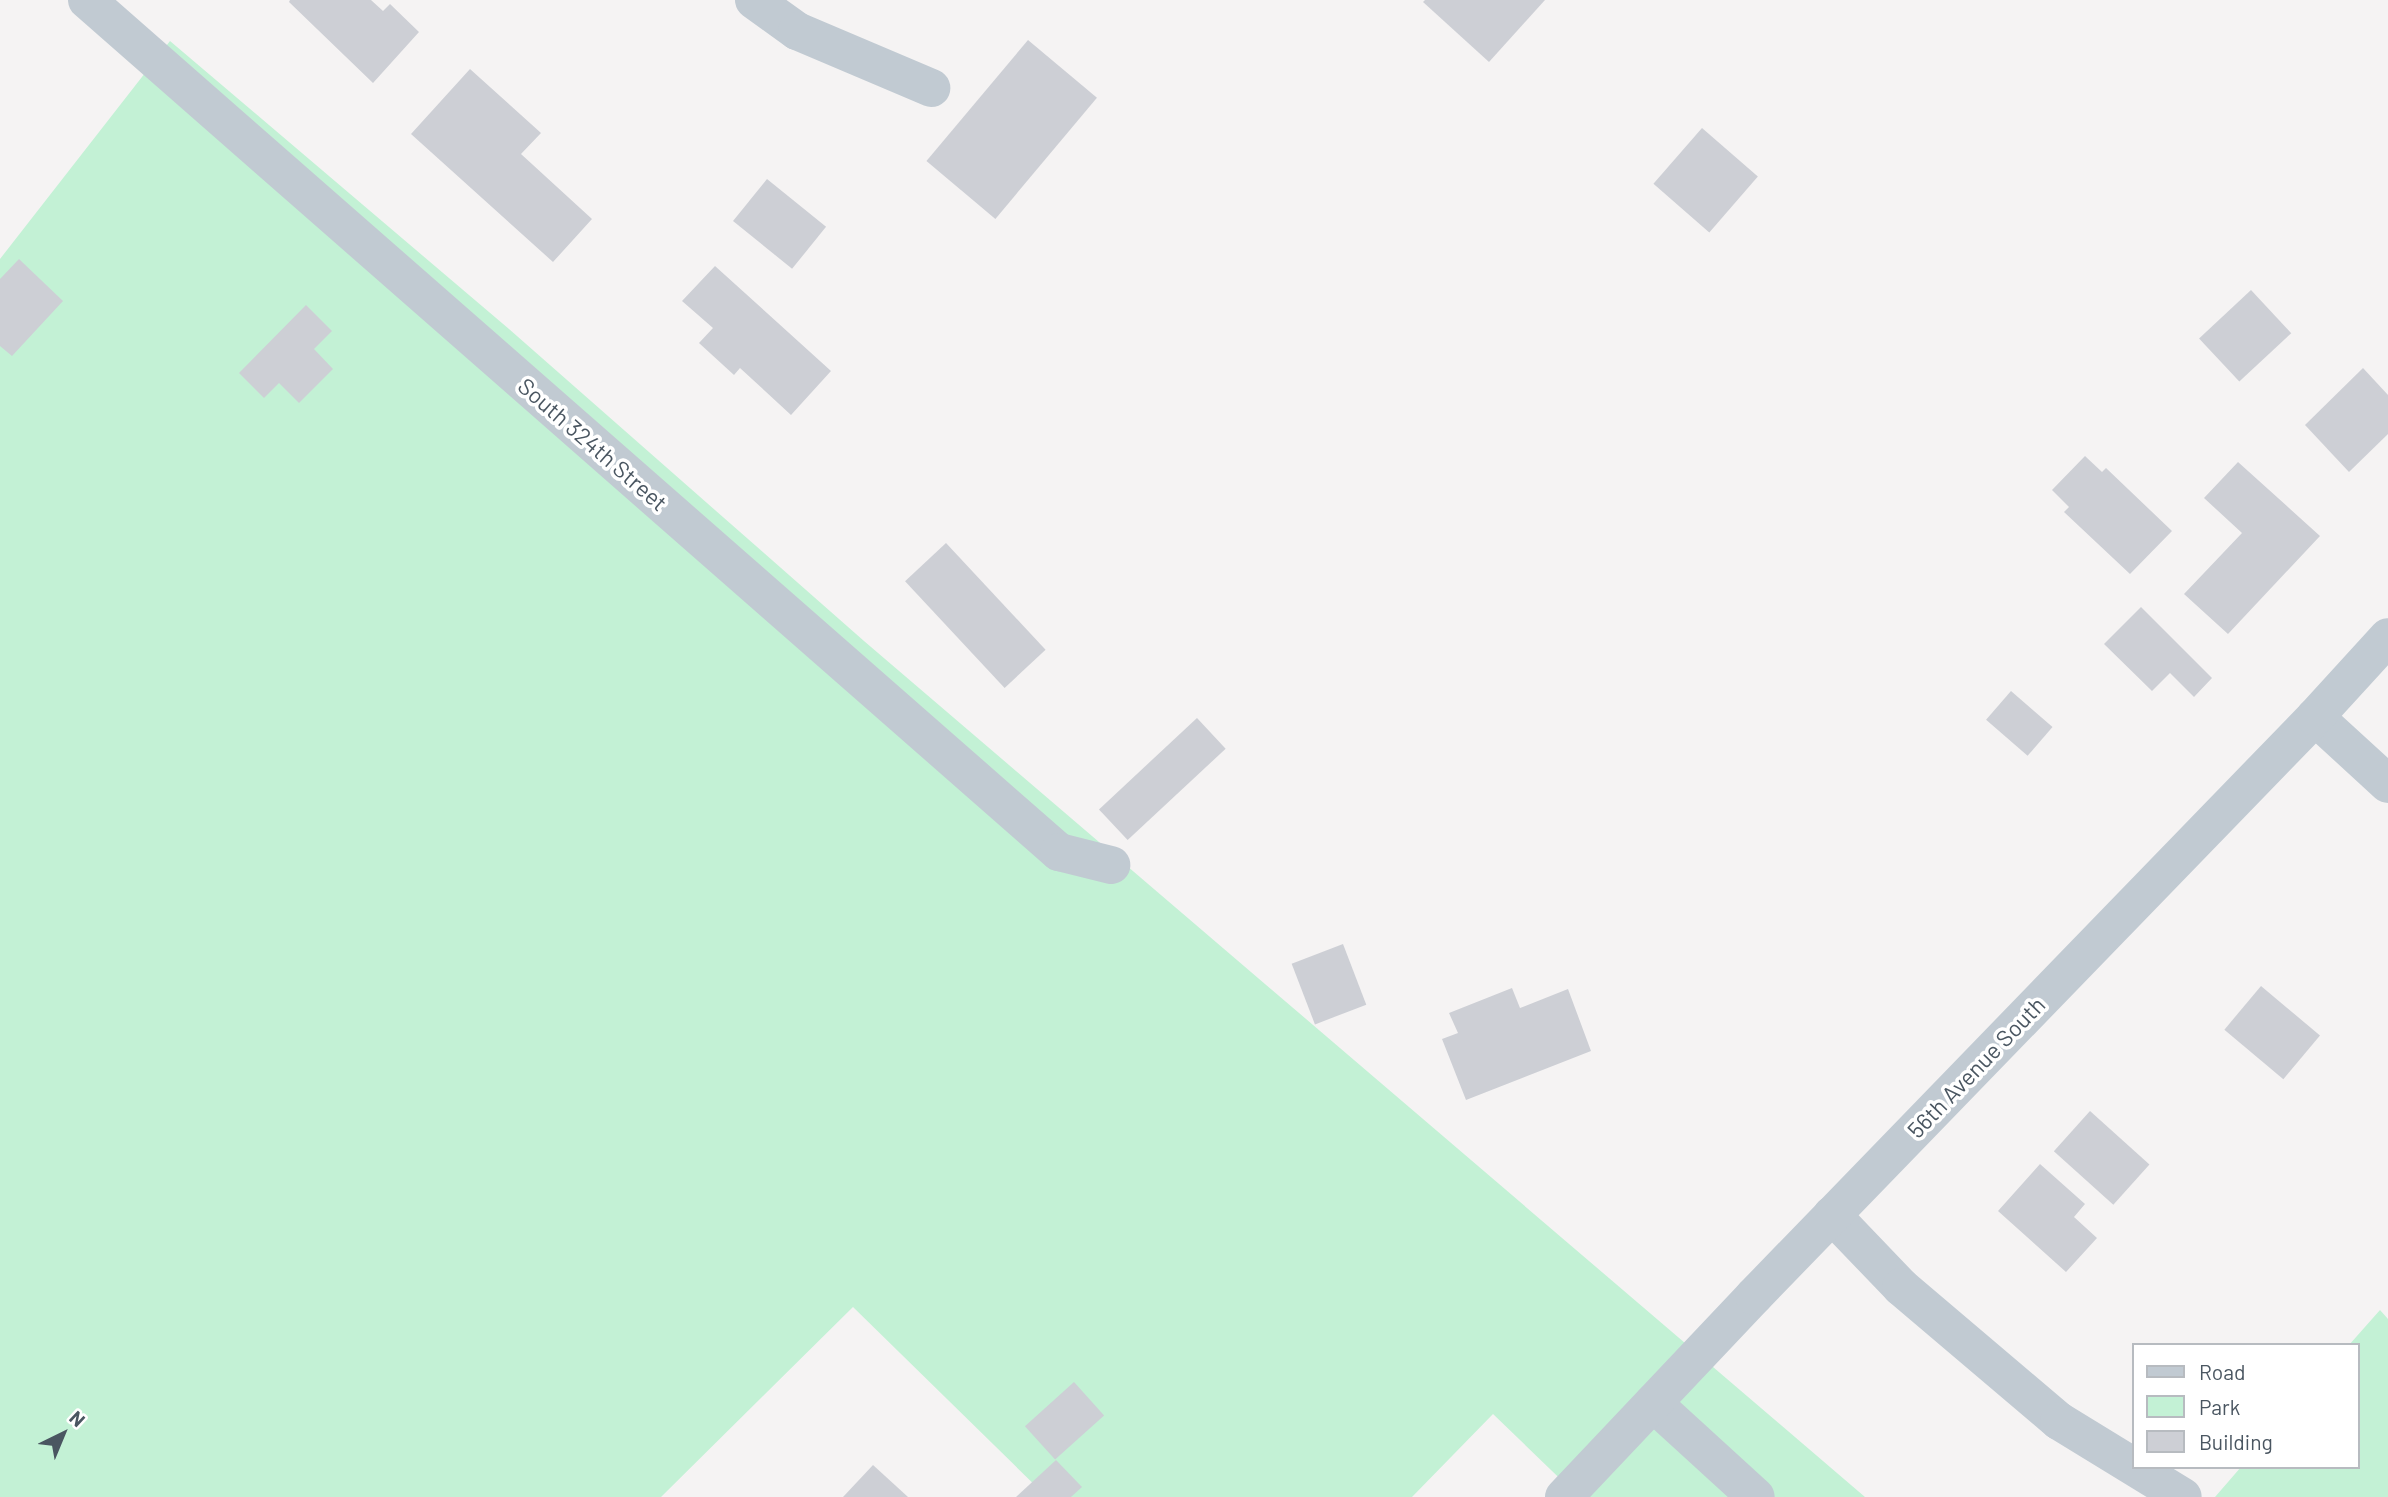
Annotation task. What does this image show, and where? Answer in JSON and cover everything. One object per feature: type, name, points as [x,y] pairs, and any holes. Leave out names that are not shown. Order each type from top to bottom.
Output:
[{"type":"street","name":"South 324th Street","points":[[87,0],[1059,852],[1111,866]]},
{"type":"street","points":[[754,0],[797,31],[931,88]]},
{"type":"street","name":"56th Avenue South","points":[[1564,1497],[1832,1215],[2315,717],[2388,637]]},
{"type":"street","points":[[2315,717],[2388,784]]},
{"type":"street","points":[[1832,1215],[1901,1287],[2059,1421],[2132,1466]]},
{"type":"street","points":[[1653,1403],[1756,1497]]},
{"type":"street","points":[[2137,1469],[2183,1497]]},
{"type":"green space","points":[[170,41],[509,329],[864,641],[1865,1497],[1579,1497],[1493,1414],[1412,1497],[1047,1497],[853,1307],[661,1497],[0,1497],[0,259]]},
{"type":"green space","points":[[2380,1310],[2388,1319],[2388,1497],[2215,1497],[2239,1469],[2360,1469],[2360,1343],[2351,1343]]},
{"type":"building","points":[[371,0],[383,11],[390,4],[419,32],[373,83],[289,2]]},
{"type":"building","points":[[1545,0],[1489,62],[1423,2]]},
{"type":"building","points":[[1028,40],[1097,98],[995,219],[926,161]]},
{"type":"building","points":[[470,69],[541,133],[521,154],[592,219],[553,262],[411,134]]},
{"type":"building","points":[[1702,128],[1758,177],[1709,232],[1653,184]]},
{"type":"building","points":[[767,179],[826,227],[792,269],[733,221]]},
{"type":"building","points":[[19,259],[63,301],[12,356],[0,346],[0,279]]},
{"type":"building","points":[[715,266],[831,371],[791,415],[740,368],[734,375],[699,343],[713,328],[682,301]]},
{"type":"building","points":[[2251,290],[2291,333],[2239,382],[2199,338]]},
{"type":"building","points":[[306,305],[332,331],[314,349],[333,369],[299,403],[279,383],[264,398],[239,373]]},
{"type":"building","points":[[2363,368],[2388,395],[2388,434],[2349,472],[2305,425]]},
{"type":"building","points":[[2085,456],[2102,472],[2106,468],[2172,531],[2130,574],[2064,512],[2069,507],[2052,490]]},
{"type":"building","points":[[2238,462],[2320,536],[2228,634],[2184,594],[2242,533],[2204,498]]},
{"type":"building","points":[[946,543],[1046,650],[1005,688],[905,581]]},
{"type":"building","points":[[2141,607],[2212,678],[2194,697],[2170,673],[2152,691],[2104,644]]},
{"type":"building","points":[[2011,691],[2053,727],[2028,756],[1986,720]]},
{"type":"building","points":[[1197,718],[1226,749],[1128,840],[1099,809]]},
{"type":"building","points":[[1343,944],[1366,1005],[1315,1024],[1292,964]]},
{"type":"building","points":[[2261,986],[2320,1035],[2283,1079],[2224,1030]]},
{"type":"building","points":[[1512,988],[1520,1008],[1568,989],[1591,1051],[1466,1100],[1442,1039],[1458,1033],[1449,1013]]},
{"type":"building","points":[[2090,1111],[2149,1165],[2113,1205],[2054,1151]]},
{"type":"building","points":[[2040,1164],[2085,1204],[2074,1217],[2097,1238],[2066,1272],[1998,1211]]},
{"type":"building","points":[[1074,1382],[1104,1415],[1055,1460],[1025,1426]]},
{"type":"building","points":[[1056,1460],[1082,1487],[1071,1497],[1016,1497]]},
{"type":"building","points":[[873,1465],[908,1497],[843,1497]]}]
